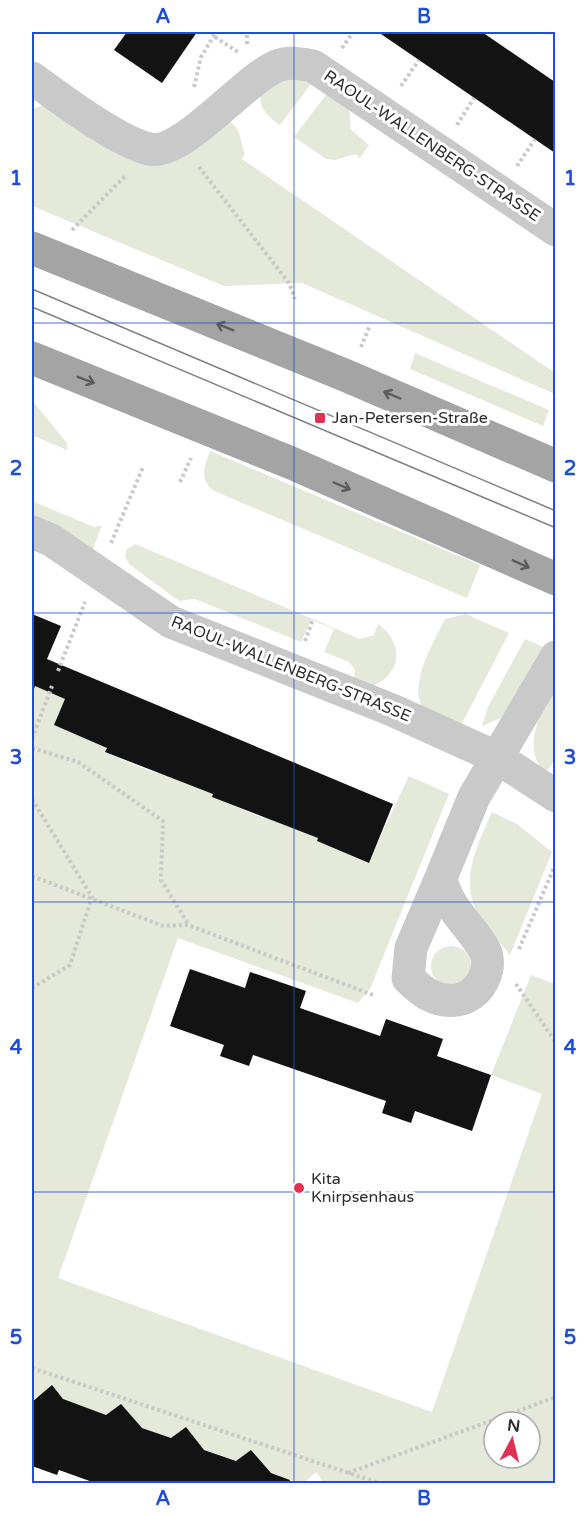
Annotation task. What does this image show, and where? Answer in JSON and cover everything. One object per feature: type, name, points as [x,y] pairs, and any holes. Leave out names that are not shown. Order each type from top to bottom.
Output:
[{"type":"main road","points":[[32,248],[347,376],[555,466]]},
{"type":"main road","points":[[32,358],[299,467],[555,579]]},
{"type":"street","name":"RAOUL-WALLENBERG-STRASSE","points":[[165,145],[258,76],[278,65],[294,62],[313,66],[555,230]]},
{"type":"street","points":[[32,78],[121,137],[165,145]]},
{"type":"street","name":"RAOUL-WALLENBERG-STRASSE","points":[[32,532],[51,540],[171,622],[393,710],[496,758],[555,796]]},
{"type":"street","points":[[440,880],[474,797],[555,657]]},
{"type":"path","points":[[194,87],[201,57],[216,34],[246,57]]},
{"type":"path","points":[[69,233],[165,145],[289,283],[295,299]]},
{"type":"path","points":[[357,355],[370,325]]},
{"type":"path","points":[[180,482],[194,450]]},
{"type":"path","points":[[58,671],[143,466]]},
{"type":"path","points":[[32,739],[52,686]]},
{"type":"path","points":[[32,748],[78,762],[163,821],[161,880],[188,925]]},
{"type":"path","points":[[32,799],[92,897],[70,965],[32,988]]},
{"type":"path","points":[[517,954],[555,863]]},
{"type":"path","points":[[32,876],[163,926],[188,925],[373,995]]},
{"type":"path","points":[[512,977],[555,1043]]},
{"type":"path","points":[[32,1368],[382,1484]]},
{"type":"path","points":[[348,1473],[555,1397]]},
{"type":"green space","points":[[283,76],[314,80],[280,125],[264,110],[260,95],[261,89]]},
{"type":"green space","points":[[329,91],[347,106],[350,115],[350,129],[369,145],[360,158],[356,154],[335,160],[326,159],[294,137]]},
{"type":"green space","points":[[47,104],[119,149],[226,121],[231,123],[240,134],[245,154],[242,159],[555,373],[555,394],[302,283],[224,286],[32,206],[32,109]]},
{"type":"green space","points":[[415,353],[549,410],[543,426],[410,369]]},
{"type":"green space","points":[[32,400],[67,443],[67,450],[32,435]]},
{"type":"green space","points":[[210,451],[480,565],[467,598],[214,491],[206,482],[204,472]]},
{"type":"green space","points":[[32,501],[94,527],[102,525],[91,554],[32,518]]},
{"type":"green space","points":[[135,544],[360,639],[374,635],[378,624],[393,640],[396,649],[394,667],[381,682],[370,687],[354,678],[355,670],[349,662],[324,652],[334,629],[311,620],[301,642],[195,599],[179,601],[130,565],[125,557],[126,550]]},
{"type":"green space","points":[[466,614],[509,633],[460,727],[429,715],[421,706],[419,681],[428,654],[445,619]]},
{"type":"green space","points":[[525,639],[543,647],[508,710],[501,718],[482,726],[488,707]]},
{"type":"green space","points":[[32,685],[68,693],[54,725],[107,747],[105,753],[158,774],[159,771],[214,792],[212,797],[263,818],[319,837],[317,841],[368,863],[409,776],[449,794],[370,989],[358,1003],[178,938],[58,1278],[432,1412],[542,1094],[491,1075],[531,975],[555,984],[555,1483],[318,1484],[322,1480],[316,1472],[304,1483],[300,1483],[251,1466],[257,1457],[251,1450],[237,1461],[186,1443],[184,1440],[193,1435],[186,1427],[172,1438],[122,1421],[119,1417],[127,1411],[121,1404],[108,1416],[53,1403],[52,1386],[39,1398],[32,1396]]},
{"type":"green space","points":[[555,686],[555,759],[546,773],[538,764],[534,754],[534,742],[539,718]]},
{"type":"green space","points":[[492,812],[517,824],[552,852],[510,955],[479,916],[470,885],[473,860]]},
{"type":"green space","points":[[451,946],[465,952],[471,966],[465,980],[451,986],[437,980],[431,966],[437,952]]},
{"type":"building","points":[[127,32],[197,32],[162,83],[114,50]]},
{"type":"building","points":[[378,32],[482,32],[555,82],[555,153]]},
{"type":"building","points":[[32,614],[61,626],[47,659],[393,804],[369,863],[317,841],[318,838],[105,752],[107,748],[54,725],[65,699],[35,686],[32,694]]},
{"type":"building","points":[[190,969],[245,988],[250,972],[306,991],[300,1008],[380,1036],[386,1019],[443,1039],[437,1056],[491,1075],[472,1131],[415,1111],[411,1123],[382,1113],[386,1101],[253,1055],[249,1066],[220,1056],[224,1045],[170,1026]]},
{"type":"building","points":[[52,1385],[63,1399],[106,1415],[121,1404],[142,1428],[171,1438],[186,1427],[204,1450],[236,1461],[251,1450],[271,1473],[290,1480],[289,1484],[98,1484],[59,1470],[57,1475],[32,1466],[32,1402]]},
{"type":"tram line","points":[[32,289],[556,511]]},
{"type":"tram line","points":[[32,307],[556,528]]},
{"type":"place","name":"Jan-Petersen-Straße","points":[[320,418]]},
{"type":"place","name":"Kita Knirpsenhaus","points":[[299,1188]]}]
